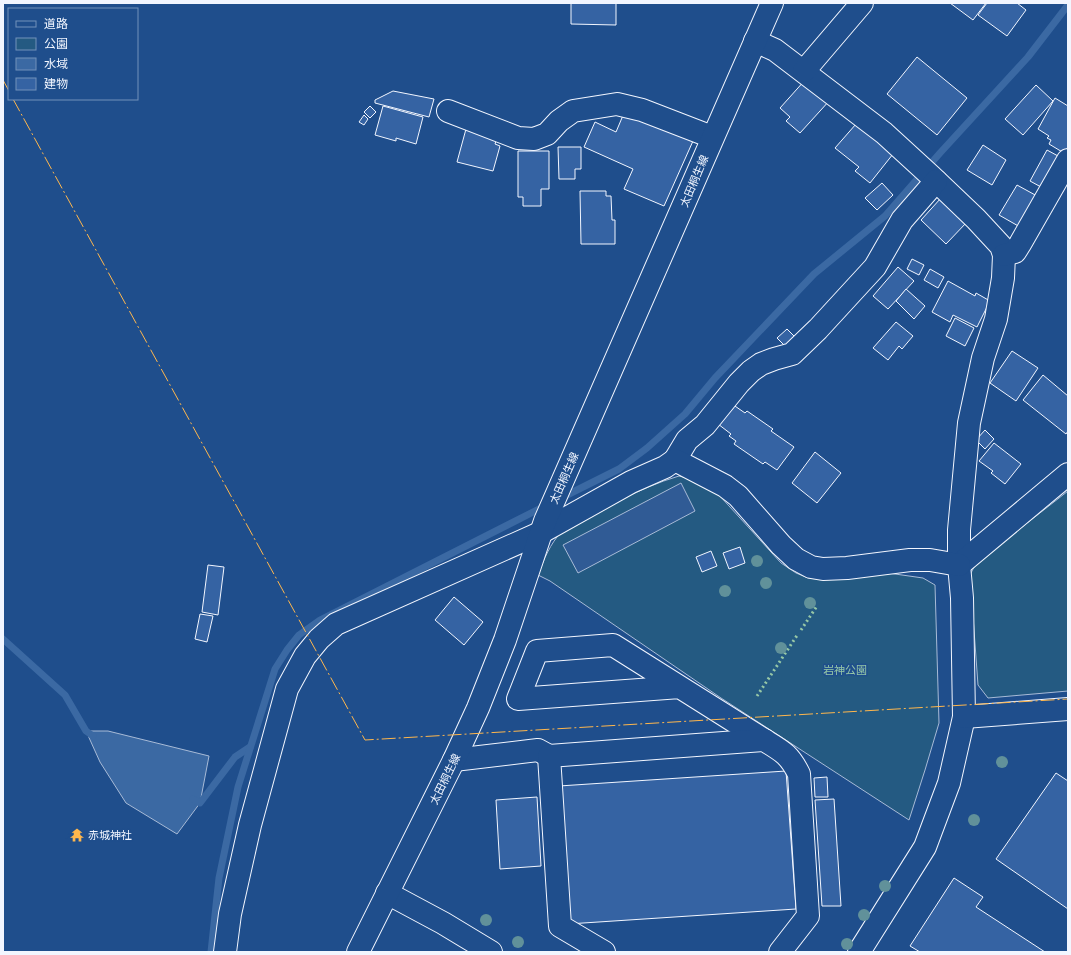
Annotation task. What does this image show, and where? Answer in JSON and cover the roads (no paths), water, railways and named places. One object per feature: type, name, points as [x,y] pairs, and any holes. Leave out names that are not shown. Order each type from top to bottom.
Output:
[{"type":"street","name":"太田桐生線","points":[[358,952],[454,760],[478,708],[505,640],[542,527],[560,489],[712,137],[772,3]]},
{"type":"street","points":[[804,71],[862,3]]},
{"type":"street","points":[[755,41],[775,50],[884,133],[994,237],[1001,246],[1004,255],[1003,278],[996,319],[983,358],[969,423],[959,530],[964,717],[949,783],[925,847],[860,952]]},
{"type":"street","points":[[448,111],[518,138],[534,139],[547,134],[559,121],[573,111],[617,104],[642,110],[712,137]]},
{"type":"street","points":[[1004,255],[1015,252],[1068,160]]},
{"type":"street","points":[[225,952],[230,914],[265,768],[287,689],[305,656],[319,639],[336,624],[542,527],[631,482],[665,467],[675,460],[688,440],[705,425],[739,383],[751,371],[774,358],[792,354],[818,329],[875,267],[928,173]]},
{"type":"street","points":[[675,460],[725,486],[738,496],[781,545],[796,559],[811,568],[823,569],[847,568],[910,560],[930,560],[960,565],[1068,474]]},
{"type":"street","points":[[680,687],[518,699],[536,651],[613,645],[784,752],[793,760],[800,774],[808,916],[780,952]]},
{"type":"street","points":[[964,717],[1068,709]]},
{"type":"street","points":[[454,760],[538,750],[549,756],[764,740]]},
{"type":"street","points":[[549,756],[560,926],[604,952]]},
{"type":"street","points":[[387,894],[443,923],[491,952]]},
{"type":"water","points":[[86,731],[108,731],[209,756],[200,803],[177,834],[126,803],[100,762]]},
{"type":"waterway","points":[[561,498],[619,469],[647,448],[685,414],[715,378],[814,274],[885,216],[940,153],[1028,57],[1068,5]]},
{"type":"waterway","points":[[211,952],[219,878],[238,787],[275,669],[287,650],[299,635],[320,620],[545,506]]},
{"type":"waterway","points":[[3,639],[65,695],[86,731],[93,736]]},
{"type":"waterway","points":[[193,799],[200,803],[235,757],[250,747]]},
{"type":"place","name":"赤城神社","points":[[77,835]]},
{"type":"park label","name":"岩神公園","points":[[845,670]]}]
